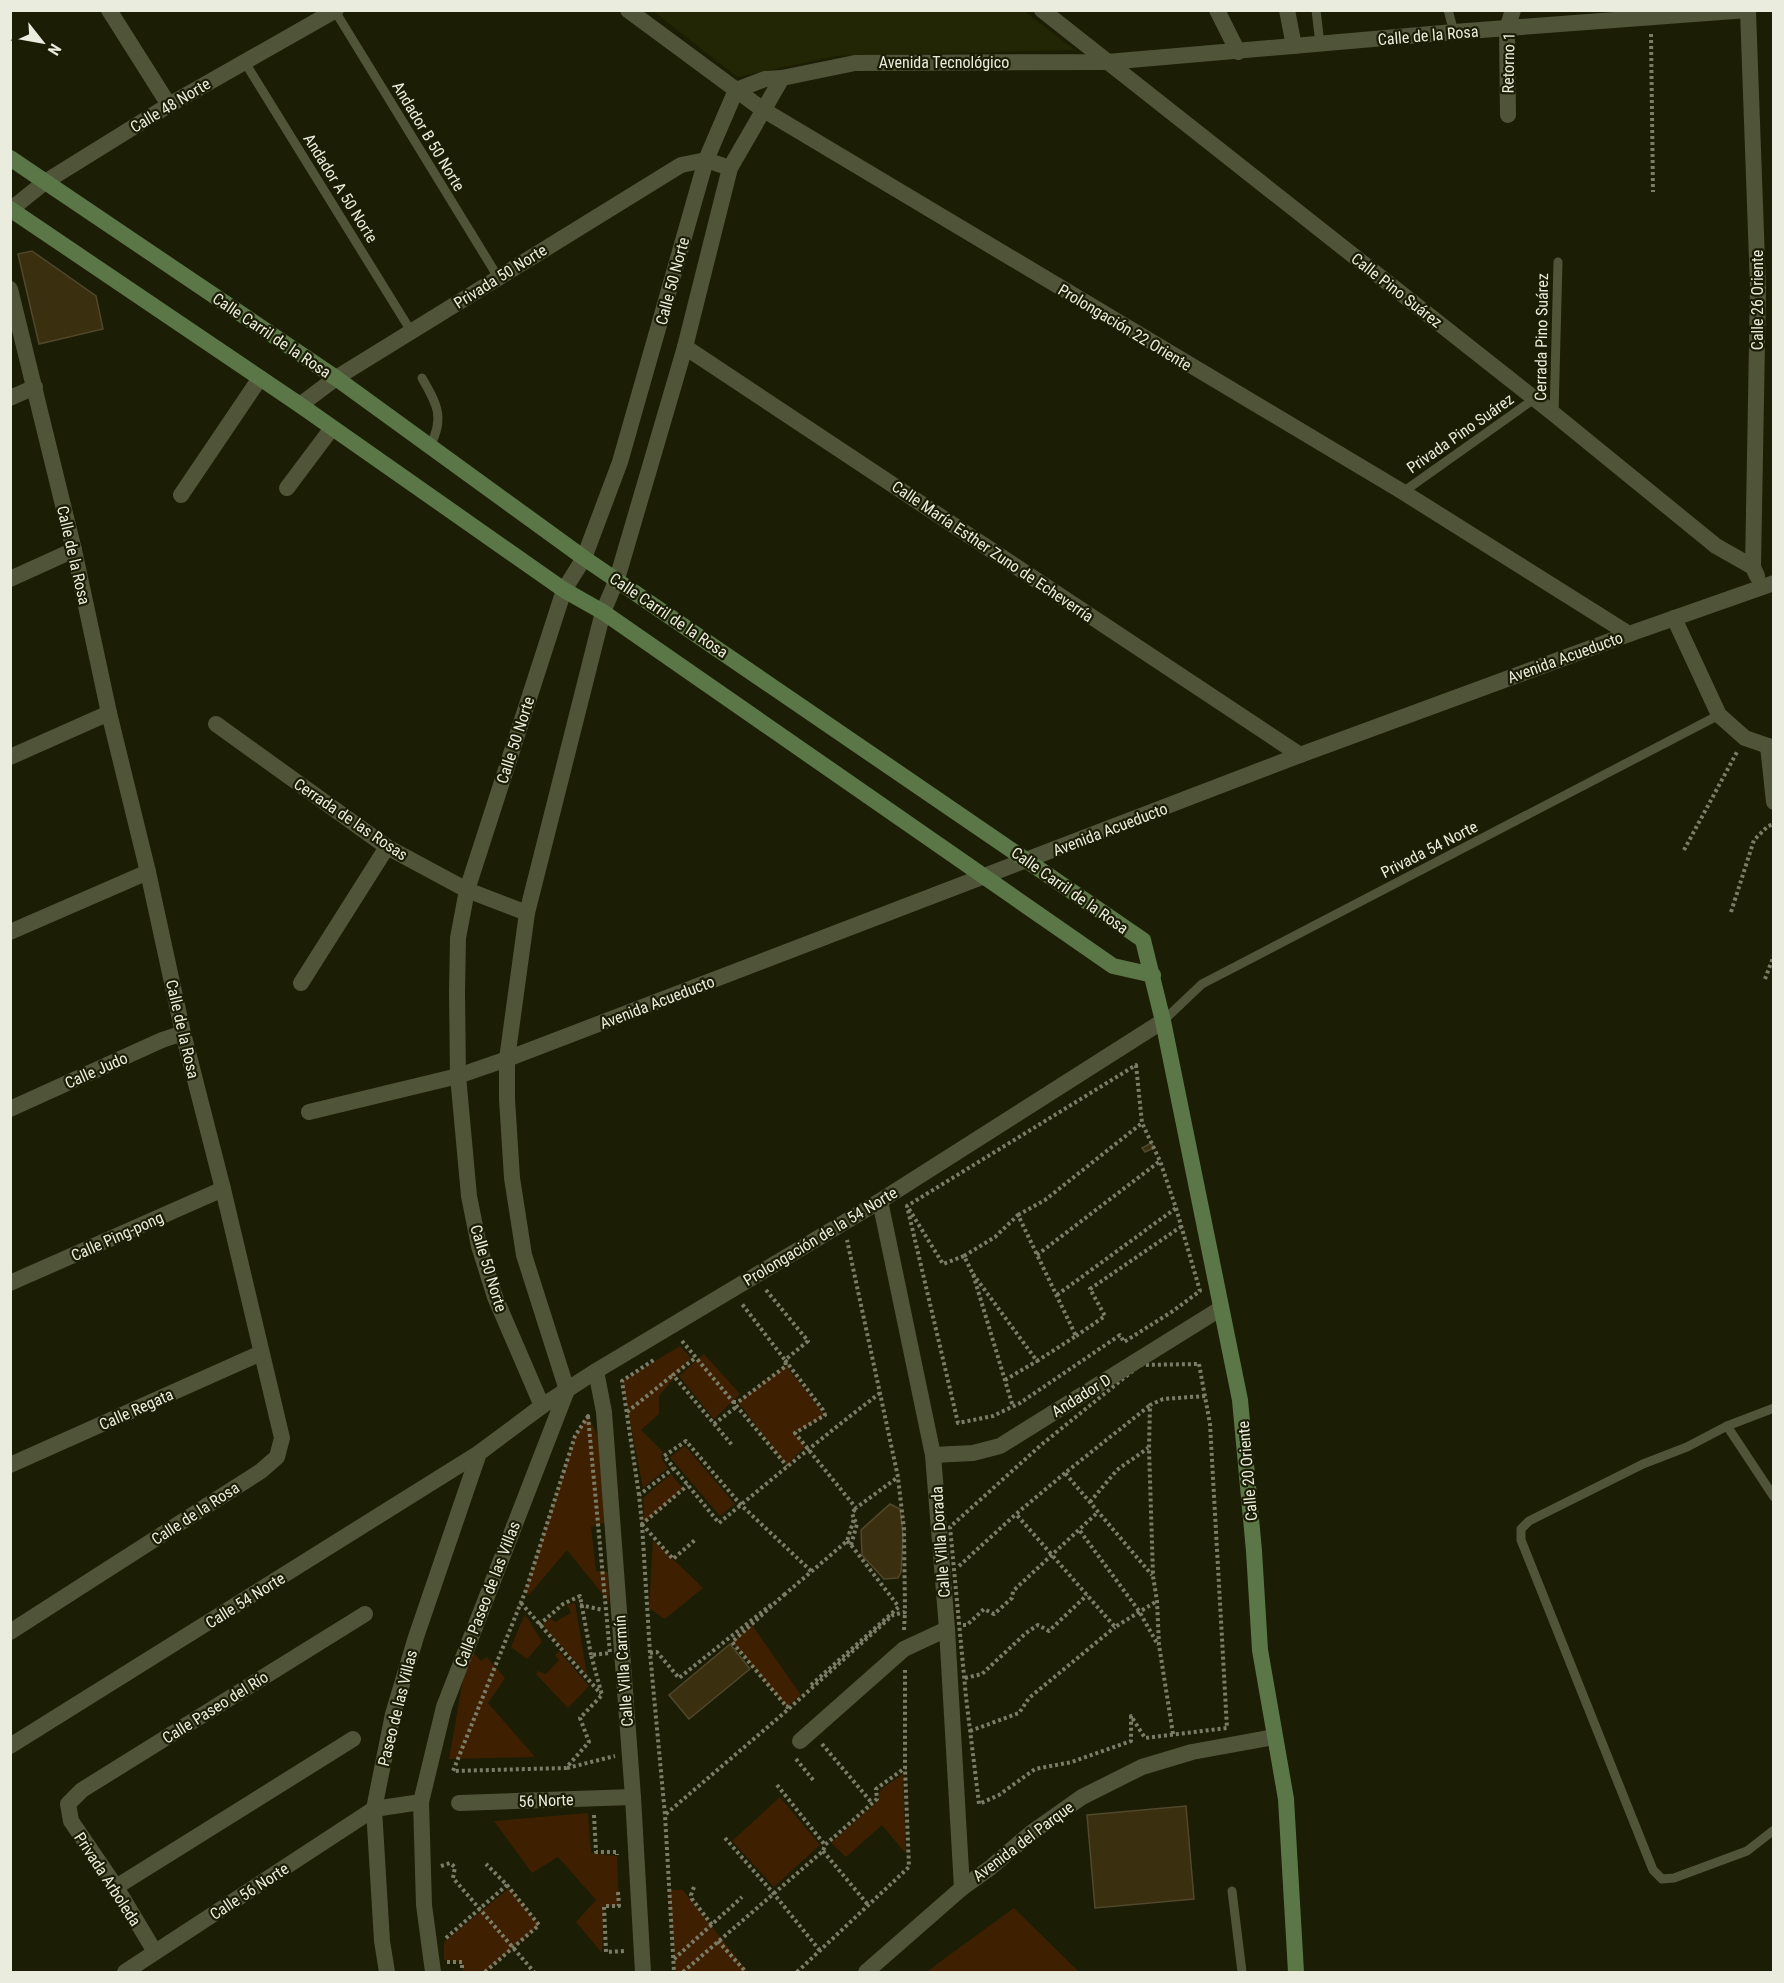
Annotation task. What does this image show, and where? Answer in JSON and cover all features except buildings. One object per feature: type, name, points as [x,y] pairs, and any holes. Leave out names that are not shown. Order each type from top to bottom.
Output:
[{"type":"main road","name":"Calle Carril de la Rosa","points":[[10,158],[336,378],[584,558],[1143,940],[1153,975],[1113,966],[603,612],[564,590],[300,405],[11,209]]},
{"type":"main road","name":"Calle 20 Oriente","points":[[1153,975],[1240,1400],[1254,1551],[1260,1650],[1286,1799],[1296,1972]]},
{"type":"street","points":[[109,10],[168,105]]},
{"type":"street","name":"Prolongación 22 Oriente","points":[[628,10],[762,110],[1403,492],[1629,634]]},
{"type":"street","name":"Calle Pino Suárez","points":[[1042,10],[1554,414],[1716,546],[1753,567]]},
{"type":"street","points":[[1218,10],[1238,52]]},
{"type":"street","points":[[1287,10],[1293,46]]},
{"type":"street","name":"Retorno 1","points":[[1508,115],[1507,29],[1513,10]]},
{"type":"street","name":"Calle 48 Norte","points":[[11,209],[45,182],[168,105],[335,11]]},
{"type":"street","name":"Calle de la Rosa","points":[[1107,62],[1454,32],[1748,11]]},
{"type":"street","name":"Calle 26 Oriente","points":[[1748,11],[1758,288],[1753,567],[1767,586]]},
{"type":"street","name":"Avenida Tecnológico","points":[[736,90],[765,80],[855,63],[1107,62]]},
{"type":"street","points":[[762,110],[782,78]]},
{"type":"street","name":"Calle 50 Norte","points":[[542,1406],[495,1297],[479,1246],[469,1196],[458,1076],[458,938],[467,890],[564,590],[584,558],[620,462],[706,160],[736,90]]},
{"type":"street","name":"Calle 50 Norte","points":[[567,1390],[524,1255],[512,1178],[507,1059],[527,912],[603,612],[617,579],[685,347],[730,168],[762,110]]},
{"type":"street","points":[[706,160],[730,168]]},
{"type":"street","name":"Privada 50 Norte","points":[[300,405],[336,378],[681,165],[706,160]]},
{"type":"street","name":"Calle de la Rosa","points":[[10,289],[74,550],[183,1033],[223,1189],[282,1438],[277,1457],[261,1471],[10,1632]]},
{"type":"street","name":"Calle María Esther Zuno de Echeverría","points":[[685,347],[1300,755]]},
{"type":"street","points":[[181,495],[260,378]]},
{"type":"street","points":[[10,398],[35,387]]},
{"type":"street","points":[[287,488],[332,428]]},
{"type":"street","points":[[10,579],[74,550]]},
{"type":"street","name":"Avenida Acueducto","points":[[309,1113],[458,1076],[507,1059],[1300,755],[1629,634],[1767,586]]},
{"type":"street","points":[[1674,618],[1719,715],[1745,738],[1771,747],[1773,802]]},
{"type":"street","points":[[10,757],[109,713]]},
{"type":"street","name":"Cerrada de las Rosas","points":[[216,724],[387,847],[467,890],[527,912]]},
{"type":"street","points":[[301,983],[387,847]]},
{"type":"street","points":[[10,932],[148,872]]},
{"type":"street","name":"Prolongación de la 54 Norte","points":[[479,1454],[542,1406],[596,1371],[880,1201],[1163,1021]]},
{"type":"street","name":"Calle Judo","points":[[10,1109],[162,1040],[183,1033]]},
{"type":"street","name":"Calle Ping-pong","points":[[10,1283],[223,1189]]},
{"type":"street","name":"Calle Villa Dorada","points":[[880,1201],[933,1455],[953,1628],[962,1888]]},
{"type":"street","name":"Andador D","points":[[933,1455],[973,1453],[1000,1446],[1220,1309]]},
{"type":"street","name":"Calle Regata","points":[[10,1465],[261,1353]]},
{"type":"street","name":"Calle Villa Carmín","points":[[596,1371],[604,1412],[633,1797],[643,1972]]},
{"type":"street","name":"Calle Paseo de las Villas","points":[[421,1802],[444,1707],[567,1390]]},
{"type":"street","name":"Calle 54 Norte","points":[[10,1746],[479,1454]]},
{"type":"street","name":"Paseo de las Villas","points":[[387,1972],[382,1941],[374,1809],[393,1714],[416,1637],[479,1454]]},
{"type":"street","name":"Calle Paseo del Río","points":[[68,1804],[82,1790],[365,1614]]},
{"type":"street","points":[[800,1741],[904,1649],[953,1628]]},
{"type":"street","name":"Avenida del Parque","points":[[866,1972],[962,1888],[990,1868],[1030,1833],[1082,1797],[1142,1767],[1191,1752],[1274,1737]]},
{"type":"street","points":[[116,1887],[353,1739]]},
{"type":"street","name":"56 Norte","points":[[459,1803],[633,1797]]},
{"type":"street","points":[[374,1809],[421,1802],[424,1905],[433,1972]]},
{"type":"street","name":"Privada Arboleda","points":[[68,1804],[71,1821],[116,1887],[155,1952]]},
{"type":"street","name":"Calle 56 Norte","points":[[125,1972],[374,1809]]},
{"type":"lane","points":[[1316,10],[1320,44]]},
{"type":"lane","points":[[1448,10],[1454,32]]},
{"type":"lane","name":"Andador B 50 Norte","points":[[335,11],[498,277]]},
{"type":"lane","name":"Andador A 50 Norte","points":[[244,61],[411,331]]},
{"type":"lane","name":"Cerrada Pino Suárez","points":[[1554,414],[1558,262]]},
{"type":"lane","points":[[422,378],[435,400],[440,419],[436,435],[430,446]]},
{"type":"lane","name":"Privada Pino Suárez","points":[[1403,492],[1534,399]]},
{"type":"lane","name":"Privada 54 Norte","points":[[1163,1021],[1202,984],[1719,715]]},
{"type":"lane","points":[[1773,1408],[1643,1464],[1528,1521],[1521,1529],[1521,1540],[1653,1870],[1662,1879],[1674,1878],[1747,1851],[1773,1830]]},
{"type":"lane","points":[[1727,1426],[1773,1497]]},
{"type":"lane","points":[[1232,1891],[1242,1972]]},
{"type":"path","points":[[1651,18],[1653,192]]},
{"type":"path","points":[[1684,849],[1745,738]]},
{"type":"path","points":[[1731,912],[1754,840],[1773,824]]},
{"type":"path","points":[[1766,979],[1773,955]]},
{"type":"path","points":[[1136,1065],[1142,1123],[1160,1161],[1182,1226],[1200,1291],[1124,1342],[1120,1335],[1013,1407],[993,1416],[958,1423],[907,1206],[1136,1065]]},
{"type":"path","points":[[907,1206],[943,1264],[964,1256],[995,1237],[1018,1215],[1045,1200],[1142,1123]]},
{"type":"path","points":[[1037,1255],[1160,1161]]},
{"type":"path","points":[[1057,1295],[1176,1208]]},
{"type":"path","points":[[1018,1215],[1076,1336]]},
{"type":"path","points":[[797,1972],[821,1952],[909,1867],[905,1768],[904,1529],[898,1477],[847,1241],[840,1225]]},
{"type":"path","points":[[1005,1380],[1105,1316],[1090,1289],[1182,1226]]},
{"type":"path","points":[[964,1256],[973,1274],[1013,1407]]},
{"type":"path","points":[[973,1274],[1037,1361]]},
{"type":"path","points":[[758,1295],[766,1290],[808,1341],[785,1360]]},
{"type":"path","points":[[749,1300],[741,1305],[825,1415],[795,1433],[856,1508]]},
{"type":"path","points":[[690,1336],[680,1342],[788,1466]]},
{"type":"path","points":[[661,1355],[622,1381],[642,1524],[650,1653],[665,1815],[674,1972]]},
{"type":"path","points":[[627,1412],[694,1359]]},
{"type":"path","points":[[714,1424],[734,1404],[786,1366],[785,1360]]},
{"type":"path","points":[[1199,1364],[1205,1396],[1211,1447],[1227,1728],[1145,1738],[1131,1716],[1131,1741],[1072,1762],[1035,1769],[999,1795],[979,1804],[964,1678],[953,1628],[954,1570],[950,1527],[1041,1445],[1140,1365],[1199,1364]]},
{"type":"path","points":[[673,1376],[732,1445]]},
{"type":"path","points":[[811,1571],[741,1505],[686,1441],[664,1456],[719,1523],[741,1505],[788,1466],[808,1449],[880,1393]]},
{"type":"path","points":[[954,1570],[1065,1473],[1150,1406],[1163,1399],[1205,1396]]},
{"type":"path","points":[[1150,1406],[1153,1576],[1157,1601],[1159,1645],[1173,1734]]},
{"type":"path","points":[[591,1655],[610,1653],[588,1416],[575,1436],[520,1603],[453,1771],[566,1768],[589,1742],[580,1718],[602,1695]]},
{"type":"path","points":[[1090,1502],[1117,1470],[1149,1448]]},
{"type":"path","points":[[639,1495],[674,1468]]},
{"type":"path","points":[[1065,1473],[1153,1576]]},
{"type":"path","points":[[851,1545],[858,1524],[852,1514],[856,1508],[898,1477]]},
{"type":"path","points":[[642,1524],[688,1485]]},
{"type":"path","points":[[953,1628],[967,1625],[984,1610],[994,1614],[1012,1598],[1013,1591],[1098,1512]]},
{"type":"path","points":[[1016,1514],[1115,1627]]},
{"type":"path","points":[[854,1519],[847,1541],[732,1642],[787,1707],[900,1606]]},
{"type":"path","points":[[642,1524],[673,1559],[695,1540]]},
{"type":"path","points":[[1080,1531],[1139,1611],[1159,1645]]},
{"type":"path","points":[[847,1541],[900,1606]]},
{"type":"path","points":[[650,1653],[657,1652],[678,1678],[785,1594]]},
{"type":"path","points":[[964,1678],[982,1674],[1026,1633],[1038,1625],[1049,1631],[1087,1595]]},
{"type":"path","points":[[539,1625],[563,1604],[580,1596],[591,1655],[602,1695]]},
{"type":"path","points":[[970,1731],[1019,1713],[1029,1698],[1115,1627],[1157,1601]]},
{"type":"path","points":[[520,1603],[602,1695]]},
{"type":"path","points":[[580,1605],[605,1611]]},
{"type":"path","points":[[889,1619],[900,1606]]},
{"type":"path","points":[[665,1815],[892,1615],[904,1612]]},
{"type":"path","points":[[818,1739],[872,1803]]},
{"type":"path","points":[[682,1972],[823,1851],[825,1845],[877,1799],[876,1790],[905,1768]]},
{"type":"path","points":[[777,1785],[825,1845]]},
{"type":"path","points":[[593,1806],[596,1852],[617,1852],[617,1866]]},
{"type":"path","points":[[725,1838],[821,1952]]},
{"type":"path","points":[[823,1851],[869,1906]]},
{"type":"path","points":[[440,1855],[441,1877]]},
{"type":"path","points":[[441,1866],[450,1863],[455,1867],[453,1878],[534,1972]]},
{"type":"path","points":[[485,1972],[539,1925],[507,1885],[486,1864]]},
{"type":"path","points":[[443,1930],[444,1942],[507,1885]]},
{"type":"path","points":[[618,1886],[619,1906],[604,1906],[606,1952],[627,1951],[626,1960]]},
{"type":"path","points":[[694,1887],[692,1899],[712,1925]]},
{"type":"path","points":[[674,1960],[742,1897]]},
{"type":"path","points":[[718,1941],[746,1972]]},
{"type":"path","points":[[444,1960],[462,1962],[462,1972]]},
{"type":"shaded area","points":[[653,11],[1024,11],[1075,50],[837,56],[737,77]]},
{"type":"shaded area","points":[[680,1346],[691,1358],[659,1396],[659,1414],[641,1430],[663,1452],[661,1458],[668,1468],[643,1488],[622,1381]]},
{"type":"shaded area","points":[[704,1354],[740,1394],[714,1419],[679,1376]]},
{"type":"shaded area","points":[[786,1366],[825,1415],[795,1433],[805,1446],[787,1466],[738,1402]]},
{"type":"shaded area","points":[[588,1416],[613,1466],[607,1522],[591,1527],[596,1571],[608,1572],[609,1602],[567,1550],[529,1595],[525,1592],[575,1436]]},
{"type":"shaded area","points":[[685,1446],[735,1504],[720,1516],[670,1457]]},
{"type":"shaded area","points":[[671,1474],[683,1489],[644,1522],[643,1498]]},
{"type":"shaded area","points":[[653,1540],[703,1588],[665,1619],[649,1608]]},
{"type":"shaded area","points":[[575,1603],[587,1675],[542,1625],[550,1618],[555,1622],[571,1613],[567,1605]]},
{"type":"shaded area","points":[[525,1614],[542,1642],[527,1659],[511,1647]]},
{"type":"shaded area","points":[[752,1625],[801,1695],[787,1707],[732,1642]]},
{"type":"shaded area","points":[[472,1651],[481,1661],[487,1657],[505,1678],[488,1703],[535,1757],[449,1759],[467,1656]]},
{"type":"shaded area","points":[[559,1651],[589,1686],[568,1708],[536,1674],[538,1671],[546,1674],[559,1660],[555,1655]]},
{"type":"shaded area","points":[[903,1774],[906,1854],[882,1825],[846,1857],[831,1843],[878,1801],[880,1790]]},
{"type":"shaded area","points":[[780,1797],[820,1845],[774,1887],[732,1841]]},
{"type":"shaded area","points":[[588,1813],[591,1853],[617,1856],[619,1906],[604,1907],[602,1953],[576,1922],[596,1900],[558,1857],[532,1873],[494,1821]]},
{"type":"shaded area","points":[[509,1888],[539,1925],[485,1972],[463,1972],[462,1962],[444,1960],[444,1942]]},
{"type":"shaded area","points":[[669,1890],[683,1890],[748,1972],[676,1972]]},
{"type":"shaded area","points":[[1014,1908],[1079,1972],[927,1972],[937,1964]]}]
